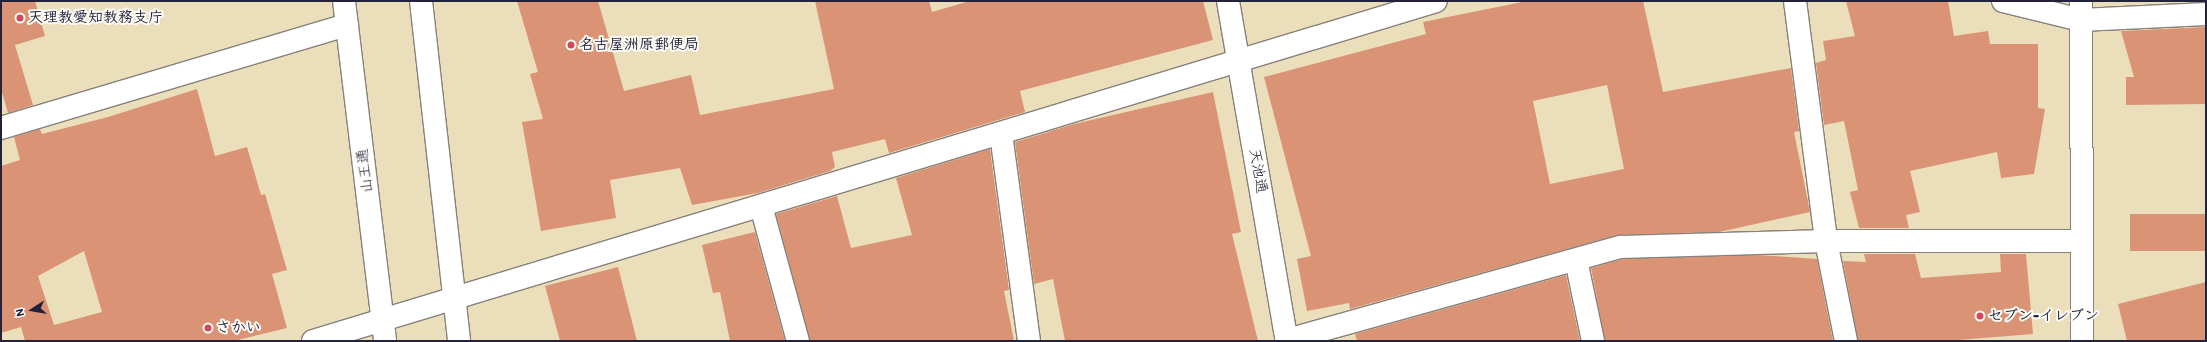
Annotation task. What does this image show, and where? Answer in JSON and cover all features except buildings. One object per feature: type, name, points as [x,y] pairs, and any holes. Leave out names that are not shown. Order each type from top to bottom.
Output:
[{"type":"street","name":"山王通","points":[[344,1],[385,341]]},
{"type":"street","name":"天池通","points":[[1228,1],[1287,340]]},
{"type":"street","points":[[313,341],[1239,62],[1436,1]]},
{"type":"street","points":[[1795,1],[1826,241],[1846,341]]},
{"type":"street","points":[[2003,1],[2081,10],[2206,14]]},
{"type":"street","points":[[425,2],[459,341]]},
{"type":"street","points":[[2081,10],[2080,241],[2082,341]]},
{"type":"street","points":[[1,128],[347,25]]},
{"type":"street","points":[[1001,134],[1029,341]]},
{"type":"street","points":[[761,206],[798,341]]},
{"type":"street","points":[[1287,340],[1621,247],[1826,241],[2080,241]]},
{"type":"street","points":[[1576,260],[1593,341]]},
{"type":"place","name":"天理教愛知教務支庁","points":[[20,18]]},
{"type":"place","name":"名古屋洲原郵便局","points":[[571,45]]},
{"type":"place","name":"セブン-イレブン","points":[[1980,316]]},
{"type":"place","name":"さかい","points":[[208,328]]}]
